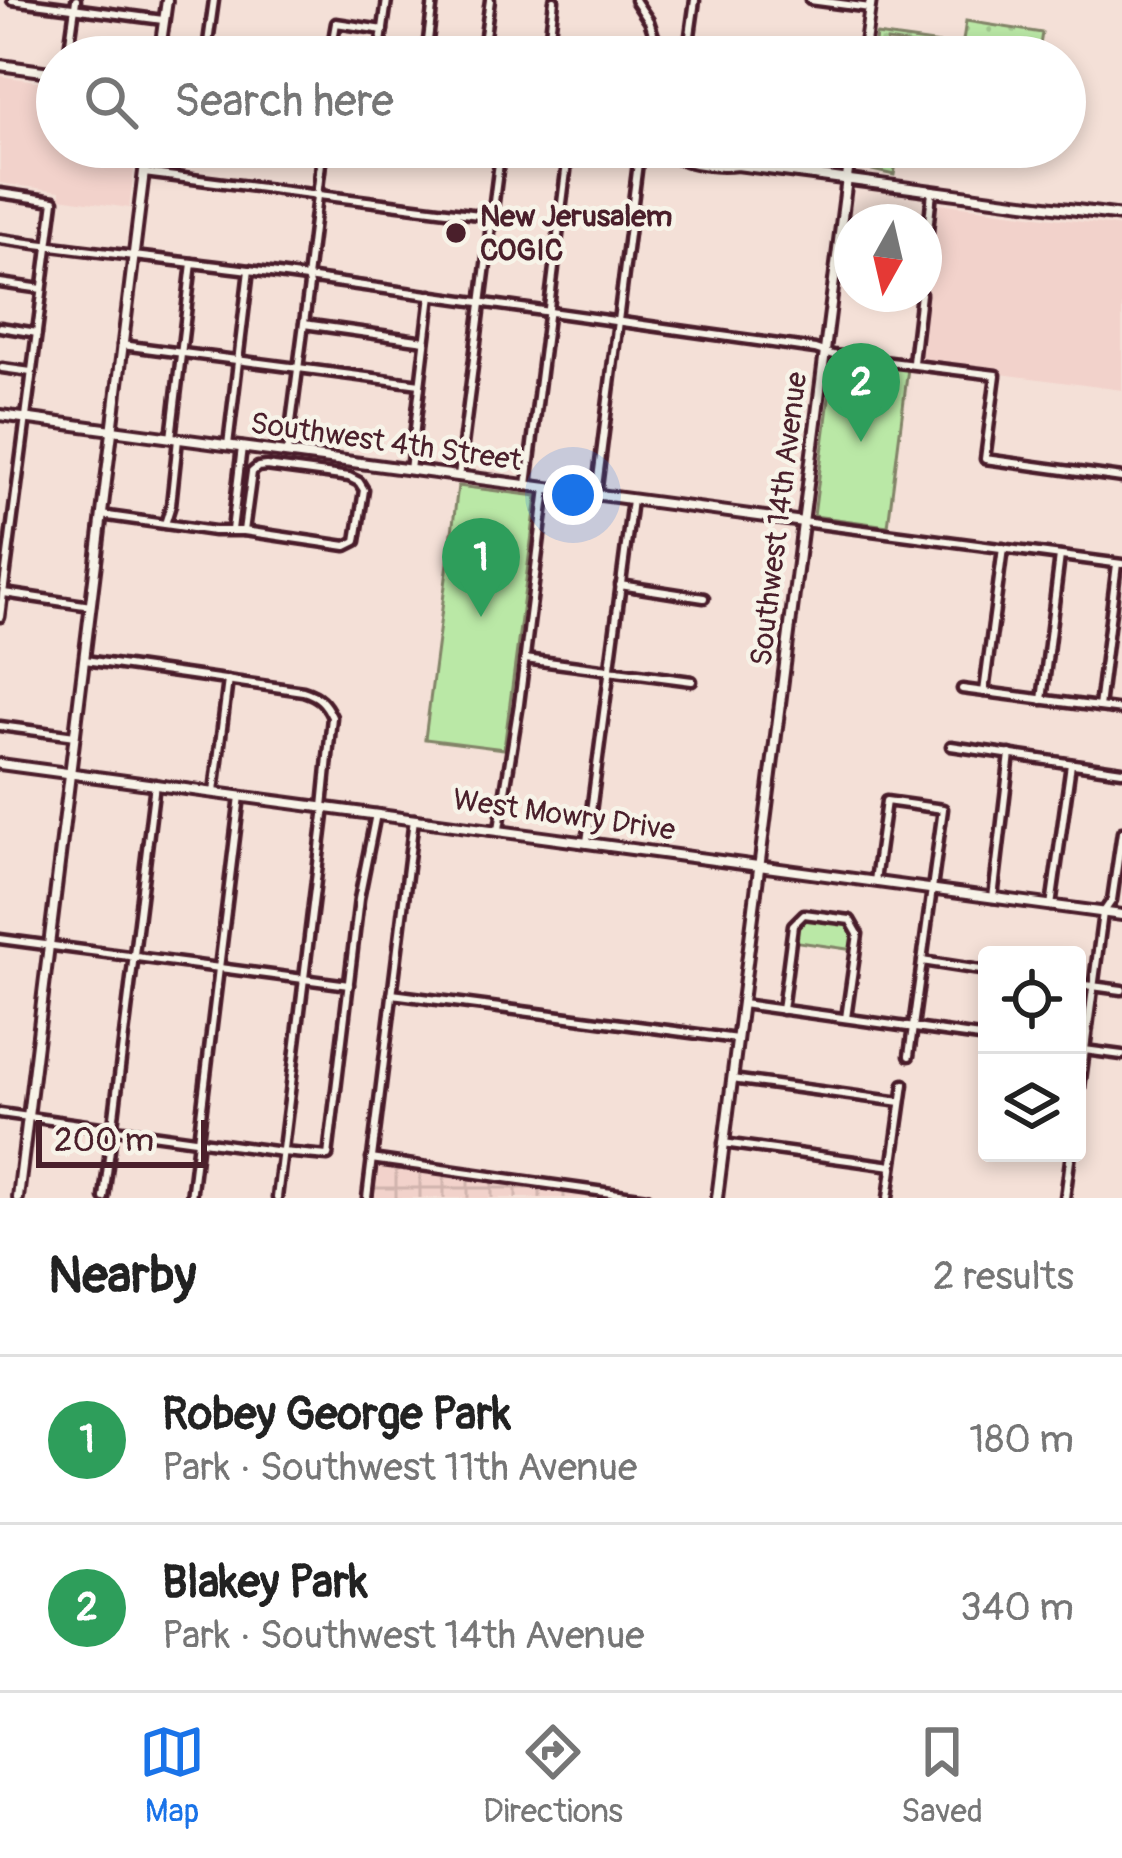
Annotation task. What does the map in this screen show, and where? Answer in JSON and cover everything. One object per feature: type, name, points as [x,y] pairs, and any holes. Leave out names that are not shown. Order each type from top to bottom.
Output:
[{"type":"street","points":[[12,0],[76,4],[164,20]]},
{"type":"street","points":[[162,36],[167,0]]},
{"type":"street","points":[[209,36],[214,0]]},
{"type":"street","points":[[382,36],[387,0]]},
{"type":"street","points":[[429,36],[434,0]]},
{"type":"street","points":[[485,36],[490,0]]},
{"type":"street","points":[[550,36],[554,0]]},
{"type":"street","points":[[635,0],[654,36]]},
{"type":"street","points":[[690,36],[695,0]]},
{"type":"street","points":[[810,0],[870,4],[866,36]]},
{"type":"street","points":[[71,36],[76,4]]},
{"type":"street","points":[[334,36],[336,23],[383,30]]},
{"type":"street","points":[[0,65],[36,71]]},
{"type":"street","points":[[18,1198],[145,168]]},
{"type":"street","points":[[287,453],[320,168]]},
{"type":"street","points":[[459,476],[498,168]]},
{"type":"street","points":[[527,485],[566,168]]},
{"type":"street","points":[[596,495],[636,168]]},
{"type":"street","points":[[760,168],[1122,216]]},
{"type":"street","name":"Southwest 14th Avenue","points":[[717,1198],[848,168]]},
{"type":"street","points":[[144,173],[479,215]]},
{"type":"street","points":[[931,204],[932,190]]},
{"type":"street","points":[[0,194],[54,201],[0,617]]},
{"type":"street","points":[[0,239],[996,375],[985,459],[1122,478]]},
{"type":"street","points":[[166,524],[192,262]]},
{"type":"street","points":[[228,446],[249,270]]},
{"type":"street","points":[[0,284],[42,289]]},
{"type":"street","points":[[410,470],[431,295]]},
{"type":"street","points":[[913,363],[919,312]]},
{"type":"street","points":[[304,324],[425,341]]},
{"type":"street","points":[[0,327],[37,333]]},
{"type":"street","points":[[122,345],[420,384]]},
{"type":"street","points":[[2,368],[32,372]]},
{"type":"street","name":"Southwest 4th Street","points":[[0,415],[1120,564]]},
{"type":"street","points":[[232,530],[242,447]]},
{"type":"street","points":[[308,472],[310,457]]},
{"type":"street","points":[[101,515],[346,546],[356,541],[364,490],[349,478],[258,467],[252,472],[244,531]]},
{"type":"street","points":[[499,829],[546,488]]},
{"type":"street","points":[[587,842],[632,500]]},
{"type":"street","points":[[984,692],[1003,548]]},
{"type":"street","points":[[1042,700],[1060,556]]},
{"type":"street","points":[[1099,707],[1120,564]]},
{"type":"street","points":[[620,585],[704,598]]},
{"type":"street","points":[[1,593],[91,605]]},
{"type":"street","points":[[525,659],[692,681]]},
{"type":"street","points":[[85,660],[303,691],[326,703],[332,717],[277,1198]]},
{"type":"street","points":[[214,792],[227,680]]},
{"type":"street","points":[[962,689],[1122,710]]},
{"type":"street","points":[[0,726],[75,736]]},
{"type":"street","points":[[951,746],[1122,771]]},
{"type":"street","points":[[993,898],[1010,754]]},
{"type":"street","name":"West Mowry Drive","points":[[0,764],[1122,915]]},
{"type":"street","points":[[1052,906],[1071,764]]},
{"type":"street","points":[[104,1198],[155,784]]},
{"type":"street","points":[[191,1198],[240,796]]},
{"type":"street","points":[[874,881],[886,801],[943,809],[909,1056]]},
{"type":"street","points":[[0,1113],[328,1156],[359,899],[376,814]]},
{"type":"street","points":[[367,1198],[414,819]]},
{"type":"street","points":[[1086,1023],[1103,913],[1112,900],[1122,832]]},
{"type":"street","points":[[782,1010],[793,925],[804,914],[850,920],[858,934],[846,1018]]},
{"type":"street","points":[[0,939],[349,985]]},
{"type":"street","points":[[922,961],[978,969]]},
{"type":"street","points":[[1086,985],[1122,990]]},
{"type":"street","points":[[392,994],[737,1039]]},
{"type":"street","points":[[742,1004],[978,1036]]},
{"type":"street","points":[[1086,1051],[1122,1055]]},
{"type":"street","points":[[733,1079],[902,1102]]},
{"type":"street","points":[[888,1198],[904,1084]]},
{"type":"street","points":[[723,1143],[892,1166]]},
{"type":"street","points":[[371,1159],[600,1195],[647,1198]]},
{"type":"street","points":[[1066,1198],[1070,1162]]},
{"type":"shaded area","points":[[0,76],[36,81],[36,168],[134,168],[129,208],[0,183]]},
{"type":"shaded area","points":[[939,204],[1122,227],[1122,390],[918,363],[925,312],[942,312]]},
{"type":"shaded area","points":[[374,1166],[613,1198],[371,1198]]},
{"type":"green space","points":[[966,21],[1042,33],[1042,36],[964,36]]},
{"type":"green space","points":[[863,168],[895,168],[894,175]]},
{"type":"green space","points":[[834,359],[908,368],[888,526],[814,516]]},
{"type":"green space","points":[[458,486],[537,496],[504,749],[425,739]]},
{"type":"green space","points":[[804,914],[849,920],[857,935],[854,950],[792,941],[794,925]]},
{"type":"place","name":"New Jerusalem COGIC","points":[[456,233]]},
{"type":"place","name":"Blakey Park","points":[[861,442]]},
{"type":"place","name":"Robey George Park","points":[[481,617]]}]
